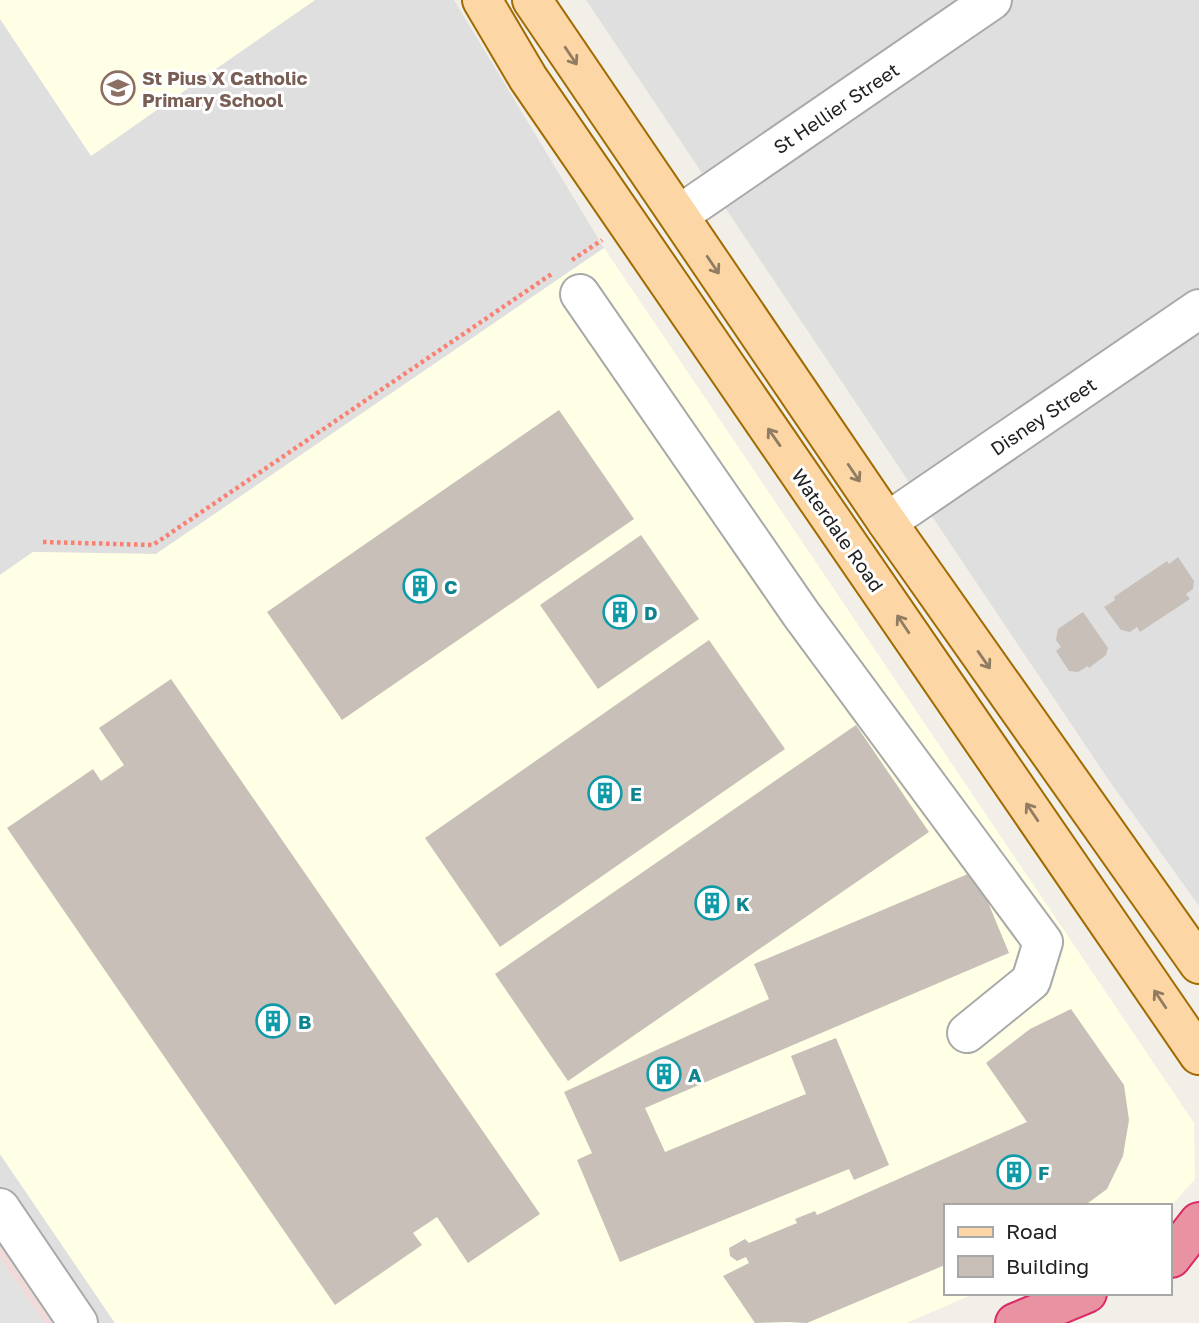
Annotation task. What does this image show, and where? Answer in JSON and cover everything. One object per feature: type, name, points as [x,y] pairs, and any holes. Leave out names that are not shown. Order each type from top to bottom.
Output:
[{"type":"highway","points":[[1180,1255],[1199,1222]]},
{"type":"highway","points":[[1015,1323],[1082,1295]]},
{"type":"main road","name":"Waterdale Road","points":[[482,0],[625,238],[1199,1055]]},
{"type":"main road","points":[[532,0],[887,522],[1199,964]]},
{"type":"main road","points":[[625,238],[679,215]]},
{"type":"street","name":"St Hellier Street","points":[[679,215],[992,0]]},
{"type":"street","points":[[566,277],[801,614],[1043,942],[1031,981],[968,1033]]},
{"type":"street","name":"Disney Street","points":[[887,522],[1199,309]]},
{"type":"street","points":[[0,1208],[78,1323]]},
{"type":"path","points":[[43,542],[153,545],[625,238]]},
{"type":"shaded area","points":[[0,0],[454,0],[604,248],[156,554],[33,552],[0,575]]},
{"type":"shaded area","name":"St Pius X Catholic Primary School","points":[[0,0],[315,0],[91,156],[0,19]]},
{"type":"shaded area","points":[[586,0],[1199,0],[1199,906],[1108,779]]},
{"type":"shaded area","points":[[604,248],[1194,1123],[1195,1179],[1171,1206],[944,1204],[944,1295],[971,1295],[906,1323],[115,1323],[0,1154],[0,575],[33,552],[156,554]]},
{"type":"shaded area","points":[[0,1154],[115,1323],[52,1323],[0,1246]]},
{"type":"shaded area","points":[[0,1246],[52,1323],[0,1323]]},
{"type":"shaded area","points":[[0,1257],[45,1323],[0,1323]]},
{"type":"building","name":"C","points":[[559,410],[634,519],[342,720],[267,612]]},
{"type":"building","name":"D","points":[[641,535],[699,619],[598,689],[540,605]]},
{"type":"building","points":[[1178,557],[1194,581],[1193,589],[1186,594],[1190,599],[1140,632],[1137,627],[1130,632],[1121,630],[1104,607],[1115,600],[1114,597],[1167,561],[1169,564]]},
{"type":"building","points":[[1083,612],[1108,648],[1106,655],[1089,668],[1088,666],[1078,672],[1069,671],[1056,651],[1061,647],[1056,640],[1058,629]]},
{"type":"building","name":"E","points":[[709,640],[785,749],[500,947],[425,838]]},
{"type":"building","name":"B","points":[[171,679],[540,1214],[468,1263],[437,1217],[413,1233],[422,1245],[335,1305],[7,828],[93,769],[101,781],[124,765],[99,728]]},
{"type":"building","name":"K","points":[[856,725],[929,832],[568,1081],[495,974]]},
{"type":"building","name":"A","points":[[975,871],[1009,953],[645,1108],[665,1152],[806,1094],[791,1056],[836,1038],[889,1165],[854,1180],[849,1169],[620,1262],[577,1160],[592,1153],[564,1092],[769,999],[754,964]]},
{"type":"building","name":"F","points":[[1071,1009],[1124,1085],[1129,1120],[1123,1156],[1107,1189],[1087,1204],[944,1204],[944,1265],[807,1323],[755,1323],[723,1276],[749,1263],[746,1257],[737,1261],[730,1256],[729,1248],[745,1239],[749,1243],[797,1223],[795,1219],[815,1211],[817,1215],[1027,1122],[986,1063],[1030,1029]]},
{"type":"place","name":"St Pius X Catholic Primary School","points":[[118,88]]},
{"type":"place","name":"C","points":[[420,586]]},
{"type":"place","name":"D","points":[[620,612]]},
{"type":"place","name":"E","points":[[605,793]]},
{"type":"place","name":"K","points":[[712,903]]},
{"type":"place","name":"B","points":[[273,1021]]},
{"type":"place","name":"A","points":[[664,1074]]},
{"type":"place","name":"F","points":[[1014,1172]]}]
